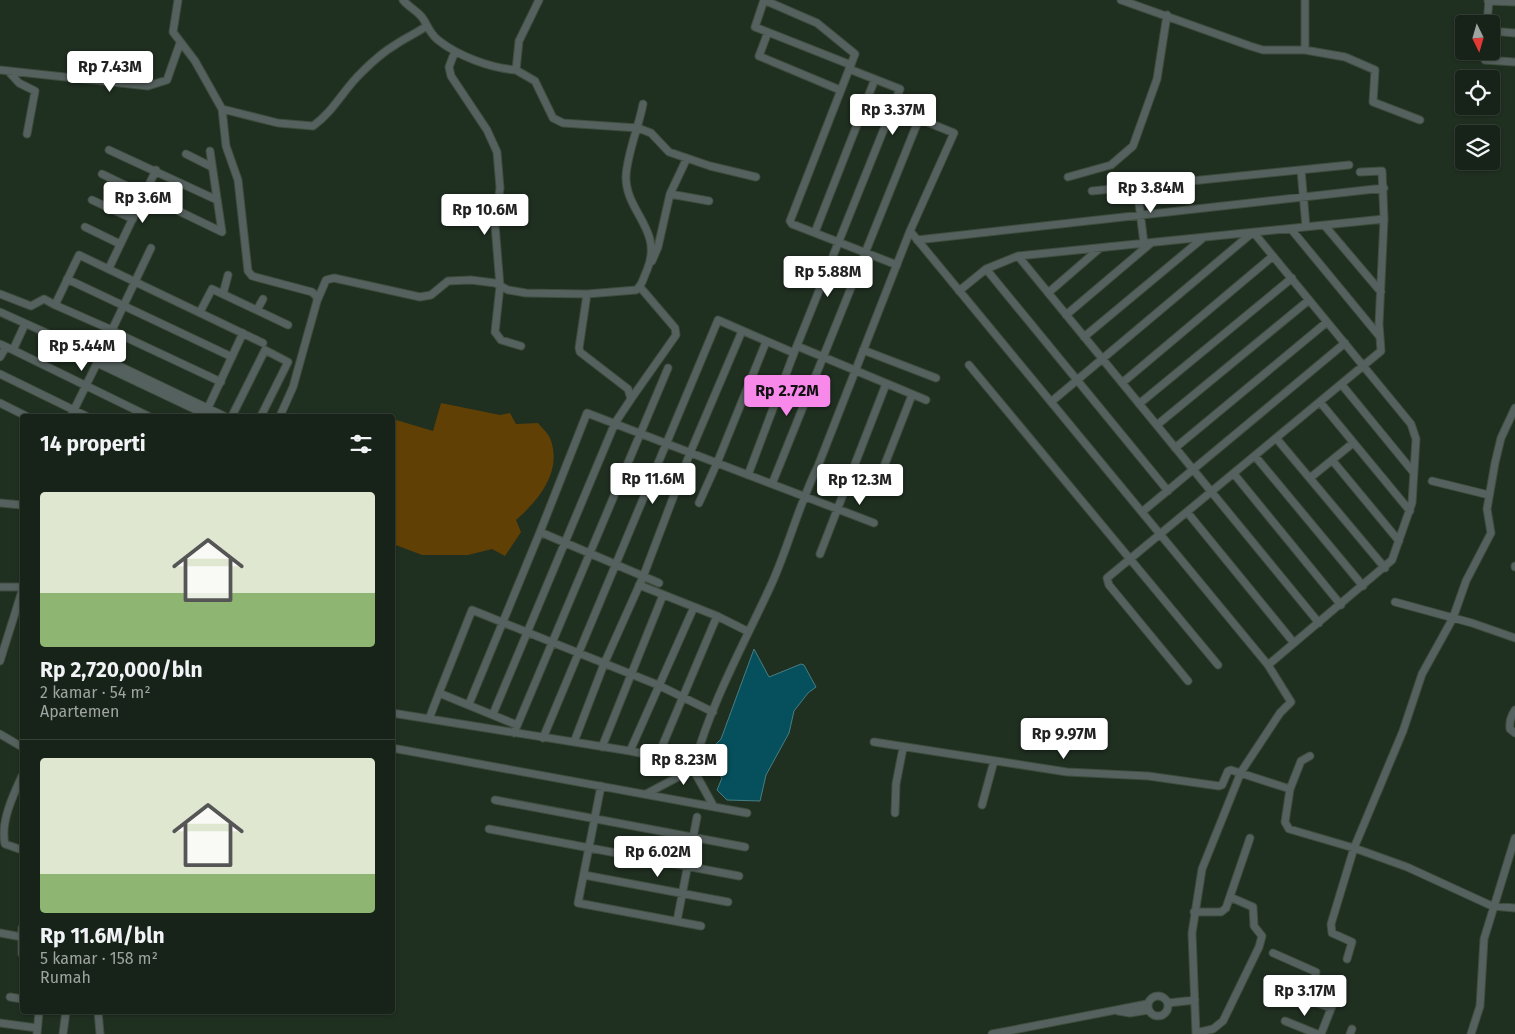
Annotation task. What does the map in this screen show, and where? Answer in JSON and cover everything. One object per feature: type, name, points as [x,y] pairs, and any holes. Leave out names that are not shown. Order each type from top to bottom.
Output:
[{"type":"street","points":[[178,0],[173,32],[195,61],[222,109],[226,146],[238,180],[248,271],[252,276],[312,292],[317,297],[317,301]]},
{"type":"street","points":[[402,0],[421,16],[425,26],[437,40],[455,50],[496,67],[516,70],[535,81],[550,114],[557,120],[638,128],[651,133],[664,149],[710,166],[756,177]]},
{"type":"street","points":[[516,70],[519,41],[539,0]]},
{"type":"street","points":[[748,475],[795,350],[839,241],[892,108],[900,89],[875,79],[850,67],[755,27],[764,0],[817,23],[855,54],[850,67],[840,90],[789,218],[792,224],[839,241],[897,265]]},
{"type":"street","points":[[1120,0],[1263,50],[1304,50],[1345,57],[1373,68],[1375,72],[1374,102],[1420,120]]},
{"type":"street","points":[[1304,50],[1305,0]]},
{"type":"street","points":[[1487,15],[1488,0],[1515,2]]},
{"type":"street","points":[[1068,177],[1111,166],[1133,146],[1157,79],[1167,15]]},
{"type":"street","points":[[222,109],[289,125],[313,126],[327,116],[348,85],[364,70],[396,44],[411,38],[425,26]]},
{"type":"street","points":[[768,32],[758,56],[840,90]]},
{"type":"street","points":[[1500,32],[1515,33]]},
{"type":"street","points":[[4,70],[122,84],[156,85],[167,80],[180,43]]},
{"type":"street","points":[[455,50],[450,67],[451,76],[487,130],[496,152],[500,188],[495,225],[500,286],[495,332],[501,340],[521,346]]},
{"type":"street","points":[[1485,60],[1515,62]]},
{"type":"street","points":[[4,70],[19,83],[35,91],[27,134]]},
{"type":"street","points":[[815,232],[875,79]]},
{"type":"street","points":[[643,104],[627,168],[626,181],[633,202],[646,224],[651,244],[651,262]]},
{"type":"street","points":[[646,794],[694,767],[713,712],[747,631],[772,582],[803,496],[855,372],[910,230],[954,133],[892,108]]},
{"type":"street","points":[[772,484],[919,119]]},
{"type":"street","points":[[110,150],[217,200]]},
{"type":"street","points":[[102,174],[222,232],[210,151]]},
{"type":"street","points":[[186,154],[212,167]]},
{"type":"street","points":[[281,414],[293,387],[317,301],[326,280],[334,278],[420,297],[431,295],[448,281],[488,281],[508,290],[526,293],[587,294],[630,292],[640,287],[658,247],[670,194],[687,158]]},
{"type":"street","points":[[1092,192],[1349,165]]},
{"type":"street","points":[[110,268],[156,170]]},
{"type":"street","points":[[1300,170],[1306,228]]},
{"type":"street","points":[[1188,681],[1107,580],[1110,575],[1381,351],[1384,188],[1380,170],[1360,172]]},
{"type":"street","points":[[1137,187],[1140,215],[1147,244]]},
{"type":"street","points":[[918,240],[1384,188]]},
{"type":"street","points":[[670,194],[709,201]]},
{"type":"street","points":[[92,200],[133,219]]},
{"type":"street","points":[[958,291],[986,269],[1018,256],[1384,220]]},
{"type":"street","points":[[1325,226],[1381,292]]},
{"type":"street","points":[[85,227],[120,244]]},
{"type":"street","points":[[1291,229],[1380,338]]},
{"type":"street","points":[[910,230],[958,291],[1268,665],[1292,702],[1280,713],[1240,772],[1202,869],[1194,912],[1192,940],[1196,1033],[1214,1030],[1223,1021],[1259,947],[1262,936],[1254,926],[1253,907],[1230,897]]},
{"type":"street","points":[[1253,233],[1364,366],[1414,431],[1414,473],[1410,511],[1392,560],[1385,568],[1268,665]]},
{"type":"street","points":[[1051,402],[1253,233]]},
{"type":"street","points":[[1084,337],[1203,238]]},
{"type":"street","points":[[1066,315],[1147,244]]},
{"type":"street","points":[[112,330],[151,248]]},
{"type":"street","points":[[1048,293],[1100,248]]},
{"type":"street","points":[[55,305],[79,254],[263,342]]},
{"type":"street","points":[[1018,256],[1319,623]]},
{"type":"street","points":[[1122,383],[1273,256]]},
{"type":"street","points":[[986,269],[1168,491]]},
{"type":"street","points":[[223,294],[228,275]]},
{"type":"street","points":[[1139,404],[1292,278]]},
{"type":"street","points":[[68,279],[232,358]]},
{"type":"street","points":[[493,714],[616,423],[676,335],[675,328],[640,287]]},
{"type":"street","points":[[200,312],[212,289],[288,325]]},
{"type":"street","points":[[0,294],[31,306],[44,299],[221,382]]},
{"type":"street","points":[[587,294],[578,348],[580,352],[628,389],[631,399]]},
{"type":"street","points":[[257,310],[263,298]]},
{"type":"street","points":[[1157,425],[1310,300]]},
{"type":"street","points":[[0,312],[206,414]]},
{"type":"street","points":[[543,738],[718,320],[766,342],[822,358],[926,400]]},
{"type":"street","points":[[1175,448],[1328,322]]},
{"type":"street","points":[[0,358],[6,347],[25,324]]},
{"type":"street","points":[[574,742],[604,664],[644,577],[690,453],[742,331]]},
{"type":"street","points":[[206,414],[243,333]]},
{"type":"street","points":[[111,362],[123,336]]},
{"type":"street","points":[[700,503],[766,342]]},
{"type":"street","points":[[1142,512],[1344,343]]},
{"type":"street","points":[[6,347],[144,414]]},
{"type":"street","points":[[233,414],[265,350],[288,362],[262,414]]},
{"type":"street","points":[[863,350],[936,378]]},
{"type":"street","points":[[98,360],[111,362],[206,414]]},
{"type":"street","points":[[0,374],[72,413],[98,360]]},
{"type":"street","points":[[968,366],[1218,665]]},
{"type":"street","points":[[514,733],[668,368]]},
{"type":"street","points":[[820,554],[886,384]]},
{"type":"street","points":[[1342,385],[1414,473]]},
{"type":"street","points":[[881,474],[912,395]]},
{"type":"street","points":[[1320,402],[1410,511]]},
{"type":"street","points":[[0,404],[22,414]]},
{"type":"street","points":[[1347,958],[1352,942],[1332,933],[1330,928],[1354,848],[1398,745],[1422,674],[1453,618],[1466,581],[1491,533],[1487,512],[1489,495],[1501,438],[1515,408]]},
{"type":"street","points":[[469,704],[587,413],[874,523]]},
{"type":"street","points":[[1276,438],[1385,568]]},
{"type":"street","points":[[1310,478],[1353,443]]},
{"type":"street","points":[[1255,456],[1363,586]]},
{"type":"street","points":[[1332,460],[1399,541]]},
{"type":"street","points":[[1234,474],[1341,605]]},
{"type":"street","points":[[1432,481],[1489,495]]},
{"type":"street","points":[[0,503],[20,506]]},
{"type":"street","points":[[1187,512],[1294,643]]},
{"type":"street","points":[[540,532],[659,583]]},
{"type":"street","points":[[639,585],[716,616],[747,631]]},
{"type":"street","points":[[0,587],[20,589]]},
{"type":"street","points":[[602,746],[663,595]]},
{"type":"street","points":[[0,661],[20,596]]},
{"type":"street","points":[[1395,602],[1515,638]]},
{"type":"street","points":[[630,751],[658,684],[694,607]]},
{"type":"street","points":[[429,719],[472,610],[658,684],[713,712]]},
{"type":"street","points":[[658,756],[716,616]]},
{"type":"street","points":[[440,693],[517,725]]},
{"type":"street","points":[[1515,710],[1510,718],[1509,725],[1515,734]]},
{"type":"street","points":[[395,713],[658,756],[694,767],[714,807]]},
{"type":"street","points":[[0,734],[20,746]]},
{"type":"street","points":[[874,742],[1067,772],[1148,776],[1219,786],[1222,785],[1228,771],[1240,772],[1290,789]]},
{"type":"street","points":[[895,813],[896,784],[903,748]]},
{"type":"street","points":[[395,749],[747,813]]},
{"type":"street","points":[[1310,756],[1301,761],[1290,789],[1285,822],[1289,830],[1354,848],[1407,867],[1492,906],[1515,908]]},
{"type":"street","points":[[982,806],[994,761]]},
{"type":"street","points":[[20,780],[1,818],[0,828],[5,844],[20,849]]},
{"type":"street","points":[[600,786],[578,903],[701,926]]},
{"type":"street","points":[[495,800],[745,847]]},
{"type":"street","points":[[677,921],[697,817]]},
{"type":"street","points":[[489,829],[739,876]]},
{"type":"street","points":[[1194,912],[1224,910],[1250,838]]},
{"type":"street","points":[[1471,1034],[1480,1006],[1483,946],[1492,906],[1515,838]]},
{"type":"street","points":[[584,875],[728,902]]},
{"type":"street","points":[[0,933],[20,937]]},
{"type":"street","points":[[1273,953],[1316,972],[1307,1000]]},
{"type":"street","points":[[1285,1021],[1319,1034],[1340,986]]},
{"type":"street","points":[[1293,994],[1331,1008]]},
{"type":"street","points":[[992,1034],[1117,1011],[1128,1006],[1148,1007],[1158,1016],[1164,1014],[1168,1003],[1165,998],[1154,996],[1148,1007]]},
{"type":"street","points":[[10,997],[20,999]]},
{"type":"street","points":[[1168,1003],[1195,1000]]},
{"type":"street","points":[[0,1023],[37,1031],[39,1014]]},
{"type":"street","points":[[63,1034],[66,1014]]},
{"type":"street","points":[[98,1014],[100,1034]]},
{"type":"shaded area","points":[[441,403],[500,415],[510,413],[516,424],[538,423],[550,438],[553,450],[551,473],[540,494],[516,520],[521,532],[505,556],[492,549],[468,555],[422,555],[395,545],[395,420],[433,431]]},
{"type":"water","points":[[754,649],[769,677],[801,664],[804,665],[816,687],[808,693],[794,711],[789,733],[766,775],[760,801],[727,800],[717,790],[722,778],[708,759],[712,748],[721,739]]}]
